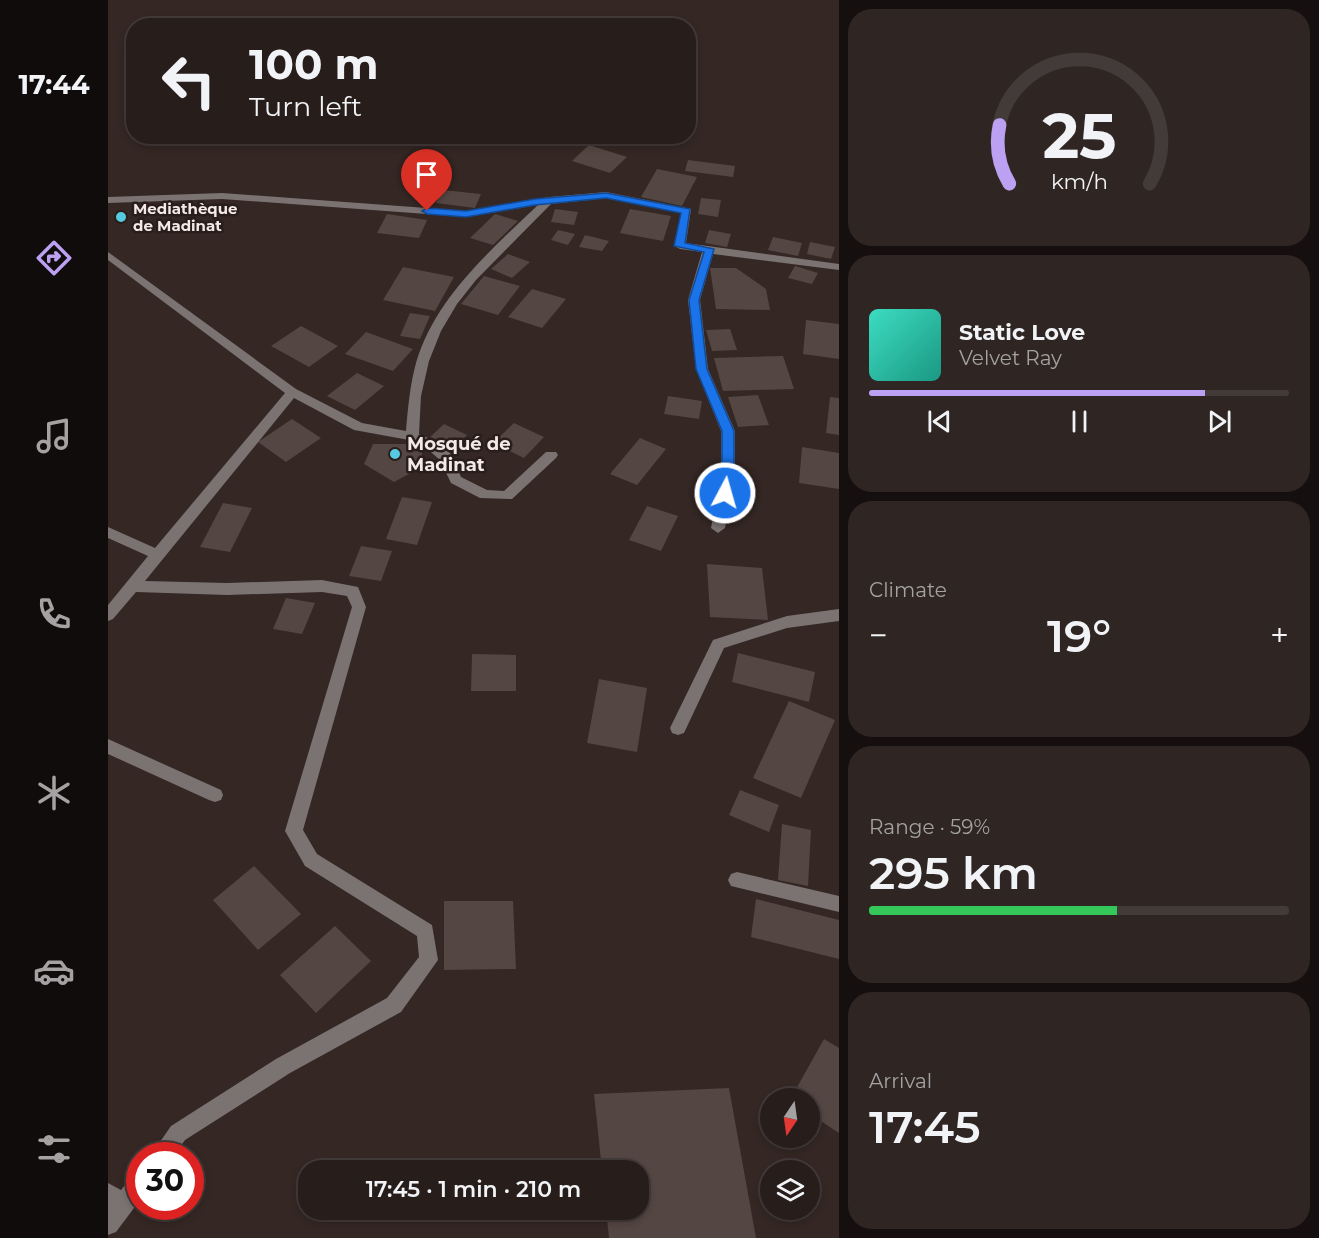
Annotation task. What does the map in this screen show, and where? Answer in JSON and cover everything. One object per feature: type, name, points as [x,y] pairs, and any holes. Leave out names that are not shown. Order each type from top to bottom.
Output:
[{"type":"street","points":[[108,200],[222,196],[466,214],[549,200],[606,195],[687,211],[680,246],[839,267]]},
{"type":"street","points":[[412,436],[412,401],[422,360],[439,321],[471,277],[549,200]]},
{"type":"street","points":[[709,249],[694,300],[702,369],[728,431],[728,476],[718,528]]},
{"type":"street","points":[[111,261],[292,392],[359,427],[412,436],[430,444],[446,457],[456,480],[485,495],[507,496],[551,455]]},
{"type":"street","points":[[108,615],[292,392]]},
{"type":"street","points":[[108,532],[158,555]]},
{"type":"street","points":[[132,586],[227,588],[322,586],[353,591],[359,607],[294,831],[311,860],[426,931],[429,960],[394,1005],[264,1078],[178,1133],[171,1142]]},
{"type":"street","points":[[678,728],[718,644],[787,622],[839,615]]},
{"type":"street","points":[[108,746],[215,795]]},
{"type":"street","points":[[737,880],[839,904]]},
{"type":"street","points":[[108,1224],[115,1199]]},
{"type":"building","points":[[589,145],[627,157],[610,173],[572,161]]},
{"type":"building","points":[[688,160],[735,166],[733,177],[685,171]]},
{"type":"building","points":[[657,169],[697,177],[682,206],[641,197]]},
{"type":"building","points":[[443,190],[481,194],[475,208],[436,203]]},
{"type":"building","points":[[701,198],[721,200],[718,217],[698,214]]},
{"type":"building","points":[[555,209],[578,212],[574,225],[551,222]]},
{"type":"building","points":[[630,209],[671,216],[663,241],[620,233]]},
{"type":"building","points":[[387,214],[427,220],[419,238],[377,233]]},
{"type":"building","points":[[495,214],[518,221],[493,245],[470,238]]},
{"type":"building","points":[[558,230],[575,234],[568,245],[551,240]]},
{"type":"building","points":[[709,230],[731,234],[727,247],[705,243]]},
{"type":"building","points":[[585,235],[609,241],[602,251],[579,247]]},
{"type":"building","points":[[773,237],[802,243],[798,256],[768,250]]},
{"type":"building","points":[[810,242],[835,247],[831,259],[807,254]]},
{"type":"building","points":[[508,254],[530,262],[512,278],[491,269]]},
{"type":"building","points":[[795,266],[818,273],[812,284],[788,278]]},
{"type":"building","points":[[403,267],[454,277],[435,311],[383,300]]},
{"type":"building","points":[[710,268],[736,268],[766,289],[770,310],[716,309]]},
{"type":"building","points":[[484,276],[520,286],[498,315],[461,304]]},
{"type":"building","points":[[532,289],[566,299],[542,328],[508,317]]},
{"type":"building","points":[[410,313],[430,316],[420,339],[400,336]]},
{"type":"building","points":[[806,320],[839,324],[839,359],[803,354]]},
{"type":"building","points":[[301,326],[338,346],[309,367],[271,346]]},
{"type":"building","points":[[730,329],[737,350],[712,351],[706,330]]},
{"type":"building","points":[[366,332],[413,349],[393,371],[345,354]]},
{"type":"building","points":[[783,356],[794,389],[723,391],[714,358]]},
{"type":"building","points":[[357,373],[384,386],[355,410],[327,396]]},
{"type":"building","points":[[758,395],[769,425],[738,427],[728,397]]},
{"type":"building","points":[[668,396],[702,401],[699,419],[664,414]]},
{"type":"building","points":[[830,397],[839,398],[839,435],[826,433]]},
{"type":"building","points":[[292,419],[321,438],[286,462],[258,442]]},
{"type":"building","points":[[514,423],[544,437],[524,458],[493,443]]},
{"type":"building","points":[[444,424],[467,435],[454,448],[430,437]]},
{"type":"building","points":[[640,438],[666,449],[637,485],[610,474]]},
{"type":"building","name":"Mosqué de Madinat","points":[[373,444],[422,444],[422,467],[394,482],[364,464]]},
{"type":"building","points":[[802,447],[839,453],[839,489],[799,483]]},
{"type":"building","points":[[402,497],[432,502],[417,545],[386,539]]},
{"type":"building","points":[[223,503],[252,508],[230,552],[200,547]]},
{"type":"building","points":[[647,506],[678,516],[661,551],[629,540]]},
{"type":"building","points":[[361,546],[392,551],[381,581],[349,576]]},
{"type":"building","points":[[707,564],[762,568],[768,620],[710,617]]},
{"type":"building","points":[[286,598],[315,603],[302,634],[273,629]]},
{"type":"building","points":[[738,653],[815,672],[809,702],[732,682]]},
{"type":"building","points":[[472,654],[516,655],[516,691],[471,691]]},
{"type":"building","points":[[599,679],[647,688],[637,752],[587,743]]},
{"type":"building","points":[[789,701],[835,720],[801,798],[753,778]]},
{"type":"building","points":[[740,790],[779,805],[769,832],[729,815]]},
{"type":"building","points":[[782,824],[811,830],[808,886],[778,880]]},
{"type":"building","points":[[254,866],[301,914],[258,950],[213,900]]},
{"type":"building","points":[[756,899],[839,920],[839,959],[751,937]]},
{"type":"building","points":[[444,901],[513,901],[516,969],[444,970]]},
{"type":"building","points":[[335,926],[371,961],[316,1013],[280,975]]},
{"type":"building","points":[[824,1039],[839,1048],[839,1133],[820,1121],[820,1088],[797,1088]]},
{"type":"building","points":[[729,1088],[756,1238],[609,1238],[607,1220],[649,1220],[649,1160],[601,1160],[594,1094]]},
{"type":"place","name":"Mediathèque de Madinat","points":[[121,217]]},
{"type":"place","name":"Mosqué de Madinat","points":[[395,454]]},
{"type":"route","points":[[427,211],[466,214],[535,202],[606,195],[687,211],[680,246],[709,249],[694,300],[702,369],[720,407],[728,431],[728,476],[725,493]]}]
